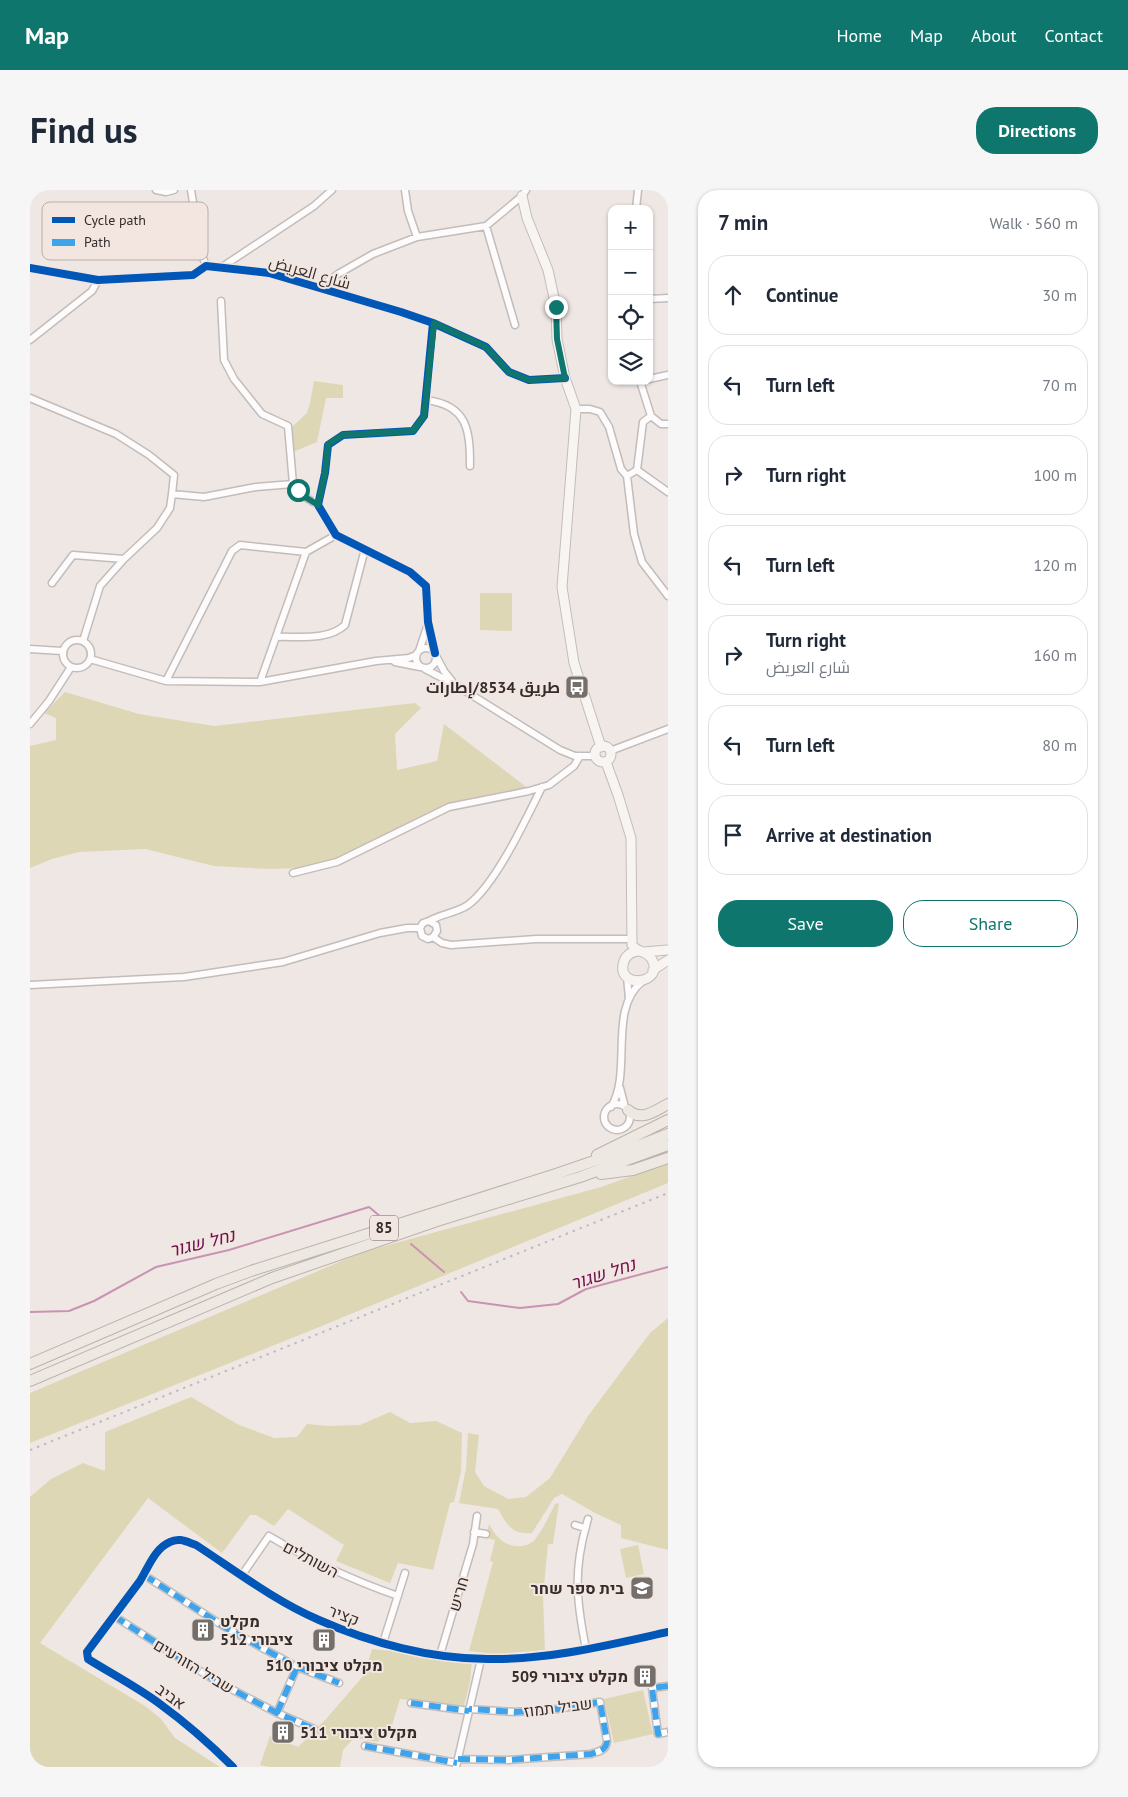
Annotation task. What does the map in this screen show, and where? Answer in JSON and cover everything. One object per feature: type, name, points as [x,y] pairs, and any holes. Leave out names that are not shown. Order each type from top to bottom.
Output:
[{"type":"highway","points":[[626,1109],[635,1116],[643,1116],[668,1104]]},
{"type":"highway","points":[[553,1175],[668,1120]]},
{"type":"highway","name":"85","points":[[30,1364],[216,1284],[251,1271],[553,1175],[668,1134]]},
{"type":"highway","name":"85","points":[[30,1381],[272,1278],[420,1227],[580,1176],[668,1144]]},
{"type":"highway","points":[[580,1176],[633,1170],[668,1158]]},
{"type":"main road","points":[[524,193],[527,218],[548,270],[556,307],[557,339],[565,378],[576,409],[575,446],[562,586],[574,663],[601,747]]},
{"type":"main road","points":[[601,747],[608,748],[610,751],[611,758],[606,762],[599,761],[596,756],[597,749],[601,747]]},
{"type":"main road","points":[[606,762],[631,838],[628,939],[623,967],[627,976],[636,981],[643,981],[650,977],[653,970],[652,960],[634,948],[628,939]]},
{"type":"main road","points":[[626,958],[633,952],[668,950]]},
{"type":"main road","points":[[653,970],[668,960]]},
{"type":"street","points":[[156,190],[166,192],[174,190]]},
{"type":"street","points":[[222,267],[314,206],[332,190]]},
{"type":"street","points":[[405,190],[408,211],[417,237]]},
{"type":"street","points":[[636,205],[638,190]]},
{"type":"street","points":[[320,288],[338,274],[372,254],[417,237],[486,226],[524,193]]},
{"type":"street","points":[[486,226],[515,325]]},
{"type":"street","points":[[204,260],[206,266]]},
{"type":"street","name":"شارع العريض","points":[[30,268],[98,280],[193,275],[206,266],[269,273],[434,323],[486,347],[509,372],[529,380],[565,378]]},
{"type":"street","points":[[30,340],[92,291],[98,280]]},
{"type":"street","points":[[653,299],[668,298]]},
{"type":"street","points":[[221,301],[224,360],[234,379],[262,414],[288,426],[293,484],[305,497],[318,505],[336,535],[410,572],[426,586],[428,622],[435,655],[454,684]]},
{"type":"street","points":[[318,505],[325,473],[328,444],[343,435],[413,431],[424,416],[434,323]]},
{"type":"street","points":[[653,378],[668,375]]},
{"type":"street","points":[[641,385],[651,416],[661,424],[668,424]]},
{"type":"street","points":[[30,398],[116,434],[149,455],[174,475],[170,508],[157,528],[124,559],[100,586],[83,641]]},
{"type":"street","points":[[426,400],[445,404],[453,409],[463,420],[468,430],[470,466]]},
{"type":"street","points":[[576,409],[590,409],[600,412],[609,427],[621,468],[627,476],[634,534],[642,562],[665,588],[668,596]]},
{"type":"street","points":[[637,470],[642,422],[651,416]]},
{"type":"street","points":[[627,476],[637,470]]},
{"type":"street","points":[[637,470],[668,492]]},
{"type":"street","points":[[172,494],[204,497],[256,487],[293,484]]},
{"type":"street","points":[[166,681],[232,551],[240,545],[306,552],[336,535]]},
{"type":"street","points":[[276,637],[329,635],[345,625],[365,549]]},
{"type":"street","points":[[260,682],[306,552]]},
{"type":"street","points":[[52,583],[73,555],[124,559]]},
{"type":"street","points":[[428,622],[416,663],[454,684],[560,750],[580,756],[596,756]]},
{"type":"street","points":[[70,641],[83,641],[89,647],[90,659],[84,666],[71,667],[64,660],[62,651],[70,641]]},
{"type":"street","points":[[90,659],[166,681],[260,682],[376,661],[409,658],[427,648],[435,655]]},
{"type":"street","points":[[30,649],[62,651]]},
{"type":"street","points":[[376,661],[401,663],[423,668],[433,665],[435,655]]},
{"type":"street","points":[[30,724],[49,701],[71,667]]},
{"type":"street","points":[[610,751],[668,729]]},
{"type":"street","points":[[293,873],[337,862],[449,806],[529,791],[549,785],[574,766],[580,756]]},
{"type":"street","points":[[542,787],[518,834],[483,889],[467,906],[423,923],[420,928],[422,936],[451,945],[536,939],[628,939]]},
{"type":"street","points":[[429,921],[434,923],[437,928],[437,933],[433,938]]},
{"type":"street","points":[[30,986],[184,977],[283,962],[380,933],[407,928],[420,928]]},
{"type":"street","points":[[627,976],[629,1000]]},
{"type":"street","points":[[611,1107],[619,1081],[626,1011],[629,1000],[643,981]]},
{"type":"street","points":[[619,1081],[630,1118],[624,1129],[616,1130],[608,1126],[605,1119],[606,1111],[617,1105],[626,1109]]},
{"type":"street","name":"חריש","points":[[440,1655],[472,1544],[477,1516]]},
{"type":"street","points":[[586,1649],[579,1612],[577,1583],[579,1555],[588,1519]]},
{"type":"street","points":[[575,1525],[585,1528]]},
{"type":"street","points":[[474,1532],[486,1534]]},
{"type":"street","name":"השותלים","points":[[242,1575],[269,1536],[336,1573],[398,1596]]},
{"type":"street","name":"קציר","points":[[87,1657],[87,1652],[144,1575],[162,1547],[176,1540],[185,1540],[196,1545],[286,1603],[318,1620],[383,1643],[440,1655],[481,1659],[533,1657],[586,1649],[668,1632]]},
{"type":"street","points":[[383,1643],[405,1573]]},
{"type":"street","points":[[144,1575],[228,1629],[297,1667],[339,1683]]},
{"type":"street","name":"שביל הזורעים","points":[[114,1616],[216,1681],[276,1713],[314,1729]]},
{"type":"street","name":"אביב","points":[[87,1657],[88,1660],[145,1693],[174,1714],[192,1728],[233,1767]]},
{"type":"street","points":[[364,1746],[457,1763],[481,1659]]},
{"type":"street","points":[[276,1713],[297,1667]]},
{"type":"street","points":[[668,1686],[652,1688],[658,1734],[668,1732]]},
{"type":"street","name":"שביל תמוז","points":[[457,1763],[591,1754],[603,1750],[607,1746],[600,1702],[558,1709],[515,1712],[469,1710]]},
{"type":"street","points":[[410,1703],[469,1710]]},
{"type":"shaded area","points":[[314,381],[343,385],[343,398],[326,398],[317,442],[293,452],[291,428],[307,413]]},
{"type":"shaded area","points":[[480,593],[512,593],[512,631],[480,630]]},
{"type":"shaded area","points":[[65,692],[139,714],[214,726],[415,703],[421,708],[395,734],[397,770],[437,761],[444,724],[529,789],[442,810],[335,860],[299,868],[269,869],[214,866],[145,849],[79,852],[52,859],[30,868],[30,746],[56,740],[56,718],[44,713]]},
{"type":"shaded area","points":[[668,1163],[668,1183],[312,1330],[30,1443],[30,1393],[363,1252],[601,1187]]},
{"type":"shaded area","points":[[668,1318],[668,1550],[621,1538],[621,1525],[562,1494],[554,1498],[532,1533],[515,1531],[504,1520],[498,1509],[459,1503],[466,1468],[468,1433],[479,1435],[475,1472],[484,1486],[508,1499],[526,1497],[550,1478],[588,1416],[650,1333]]},
{"type":"shaded area","points":[[191,1397],[239,1425],[274,1438],[297,1437],[307,1424],[327,1426],[360,1425],[390,1412],[410,1423],[436,1421],[462,1433],[461,1472],[454,1502],[450,1503],[433,1570],[398,1563],[390,1583],[336,1561],[344,1545],[288,1509],[274,1526],[256,1515],[250,1515],[222,1553],[148,1498],[40,1643],[145,1706],[161,1719],[175,1738],[220,1767],[30,1767],[30,1497],[51,1479],[83,1463],[105,1471],[105,1432]]},
{"type":"shaded area","points":[[559,1503],[553,1544],[548,1544],[543,1596],[545,1650],[495,1654],[469,1651],[493,1562],[490,1561],[495,1540],[486,1538],[489,1524],[497,1537],[505,1543],[514,1546],[524,1546],[533,1542],[555,1504]]},
{"type":"shaded area","points":[[638,1545],[644,1574],[626,1578],[620,1549]]},
{"type":"shaded area","points":[[372,1649],[472,1659],[470,1682],[464,1706],[400,1699],[389,1735],[377,1742],[354,1738],[343,1750],[340,1767],[269,1767],[260,1765],[270,1736],[298,1747],[326,1719],[364,1675]]},
{"type":"shaded area","points":[[643,1690],[653,1734],[614,1743],[604,1699]]},
{"type":"waterway","name":"נחל שגור","points":[[30,1312],[69,1311],[94,1301],[156,1267],[229,1250],[369,1207],[381,1217]]},
{"type":"waterway","name":"נחל שגור","points":[[411,1244],[444,1272]]},
{"type":"waterway","name":"נחל שגור","points":[[461,1292],[468,1301],[520,1308],[558,1304],[586,1289],[668,1267]]},
{"type":"railway","points":[[30,1450],[668,1193]]},
{"type":"marked path","points":[[144,1575],[228,1629],[297,1667],[339,1683]]},
{"type":"marked path","points":[[114,1616],[216,1681],[277,1713],[314,1729]]},
{"type":"marked path","points":[[277,1713],[297,1667]]},
{"type":"marked path","points":[[668,1686],[652,1688],[658,1734],[668,1732]]},
{"type":"marked path","points":[[458,1759],[508,1760],[591,1754],[602,1750],[607,1741],[600,1702],[557,1709],[515,1712],[469,1709]]},
{"type":"marked path","points":[[411,1703],[469,1711]]},
{"type":"marked path","points":[[365,1746],[457,1763]]},
{"type":"cycle path","points":[[30,268],[98,280],[193,275],[206,266],[269,273],[433,323],[486,347],[509,372],[529,380],[565,378]]},
{"type":"cycle path","points":[[433,323],[424,416],[413,431],[343,435],[328,445],[325,473],[318,505],[336,535],[410,572],[426,586],[428,622],[435,653]]},
{"type":"cycle path","points":[[233,1767],[198,1734],[160,1704],[88,1659],[87,1652],[140,1581],[156,1554],[165,1545],[173,1541],[183,1540],[196,1545],[271,1595],[319,1620],[359,1636],[423,1653],[467,1658],[511,1659],[579,1651],[668,1632]]},
{"type":"place","name":"طريق 8534/إطارات","points":[[577,687]]},
{"type":"place","name":"בית ספר שחר","points":[[642,1588]]},
{"type":"place","name":"מקלט ציבורי 512","points":[[203,1630]]},
{"type":"place","name":"מקלט ציבורי 510","points":[[324,1640]]},
{"type":"place","name":"מקלט ציבורי 509","points":[[645,1676]]},
{"type":"place","name":"מקלט ציבורי 511","points":[[283,1732]]},
{"type":"route","points":[[298,490],[318,505],[325,473],[328,444],[343,435],[413,431],[424,416],[434,323],[486,347],[509,372],[529,380],[565,378],[557,339],[556,307]]}]
